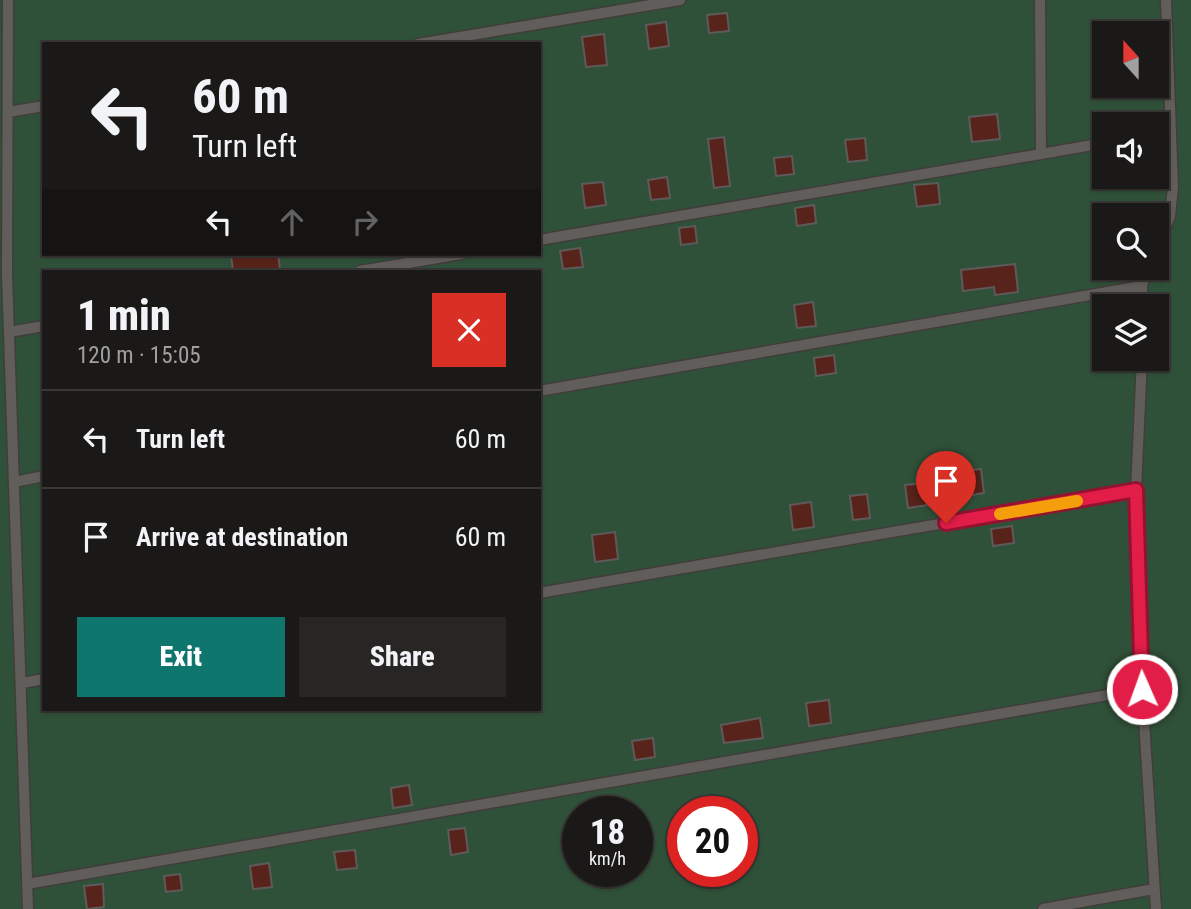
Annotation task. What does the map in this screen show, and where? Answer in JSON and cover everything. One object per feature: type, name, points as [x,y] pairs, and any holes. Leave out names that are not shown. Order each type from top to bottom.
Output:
[{"type":"lane","points":[[8,0],[7,274],[28,909]]},
{"type":"lane","points":[[430,42],[680,0]]},
{"type":"lane","points":[[1041,0],[1041,153]]},
{"type":"lane","points":[[1166,0],[1172,201],[1169,218]]},
{"type":"lane","points":[[8,112],[42,106]]},
{"type":"lane","points":[[541,240],[1092,145]]},
{"type":"lane","points":[[366,270],[449,256]]},
{"type":"lane","points":[[1142,294],[1144,280]]},
{"type":"lane","points":[[541,391],[1142,286]]},
{"type":"lane","points":[[9,332],[42,326]]},
{"type":"lane","points":[[1141,371],[1136,490],[1142,689],[1156,909]]},
{"type":"lane","points":[[14,482],[42,477]]},
{"type":"lane","points":[[541,593],[1136,490]]},
{"type":"lane","points":[[22,682],[42,679]]},
{"type":"lane","points":[[27,884],[1142,689]]},
{"type":"lane","points":[[1043,909],[1154,889]]},
{"type":"green space","points":[[0,0],[1191,0],[1191,909],[0,909]]},
{"type":"building","points":[[727,13],[729,31],[709,33],[707,15]]},
{"type":"building","points":[[666,22],[669,46],[649,49],[646,25]]},
{"type":"building","points":[[604,34],[607,65],[586,67],[582,37]]},
{"type":"building","points":[[997,114],[1000,139],[972,142],[969,117]]},
{"type":"building","points":[[724,137],[730,186],[714,188],[708,139]]},
{"type":"building","points":[[865,138],[867,160],[848,162],[845,140]]},
{"type":"building","points":[[792,156],[794,174],[776,176],[774,158]]},
{"type":"building","points":[[667,177],[670,198],[651,200],[648,180]]},
{"type":"building","points":[[603,182],[606,205],[585,208],[582,184]]},
{"type":"building","points":[[938,183],[940,204],[917,207],[914,185]]},
{"type":"building","points":[[814,205],[816,223],[797,226],[795,208]]},
{"type":"building","points":[[695,226],[697,243],[681,245],[679,228]]},
{"type":"building","points":[[580,248],[583,267],[563,269],[560,251]]},
{"type":"building","points":[[231,256],[278,256],[280,269],[233,270]]},
{"type":"building","points":[[1015,264],[1018,292],[995,295],[994,287],[963,291],[961,270]]},
{"type":"building","points":[[813,302],[816,326],[797,328],[794,305]]},
{"type":"building","points":[[834,355],[836,373],[816,376],[814,358]]},
{"type":"building","points":[[981,469],[984,493],[966,496],[963,471]]},
{"type":"building","points":[[926,483],[928,505],[908,508],[905,485]]},
{"type":"building","points":[[867,494],[870,518],[853,520],[850,496]]},
{"type":"building","points":[[811,502],[814,527],[793,530],[790,505]]},
{"type":"building","points":[[1012,526],[1014,543],[993,546],[991,529]]},
{"type":"building","points":[[615,532],[618,559],[595,562],[592,535]]},
{"type":"building","points":[[829,700],[831,723],[809,726],[806,703]]},
{"type":"building","points":[[760,718],[763,738],[724,743],[721,725]]},
{"type":"building","points":[[653,738],[655,757],[635,760],[632,741]]},
{"type":"building","points":[[409,785],[412,805],[393,808],[391,788]]},
{"type":"building","points":[[465,828],[468,852],[451,855],[448,830]]},
{"type":"building","points":[[355,850],[357,868],[337,870],[334,852]]},
{"type":"building","points":[[269,863],[272,887],[253,889],[250,866]]},
{"type":"building","points":[[180,874],[182,890],[166,892],[164,876]]},
{"type":"building","points":[[103,884],[104,907],[87,909],[84,886]]},
{"type":"slow traffic","points":[[1000,514],[1077,501]]},
{"type":"route","points":[[946,523],[1136,490],[1142,689]]}]
